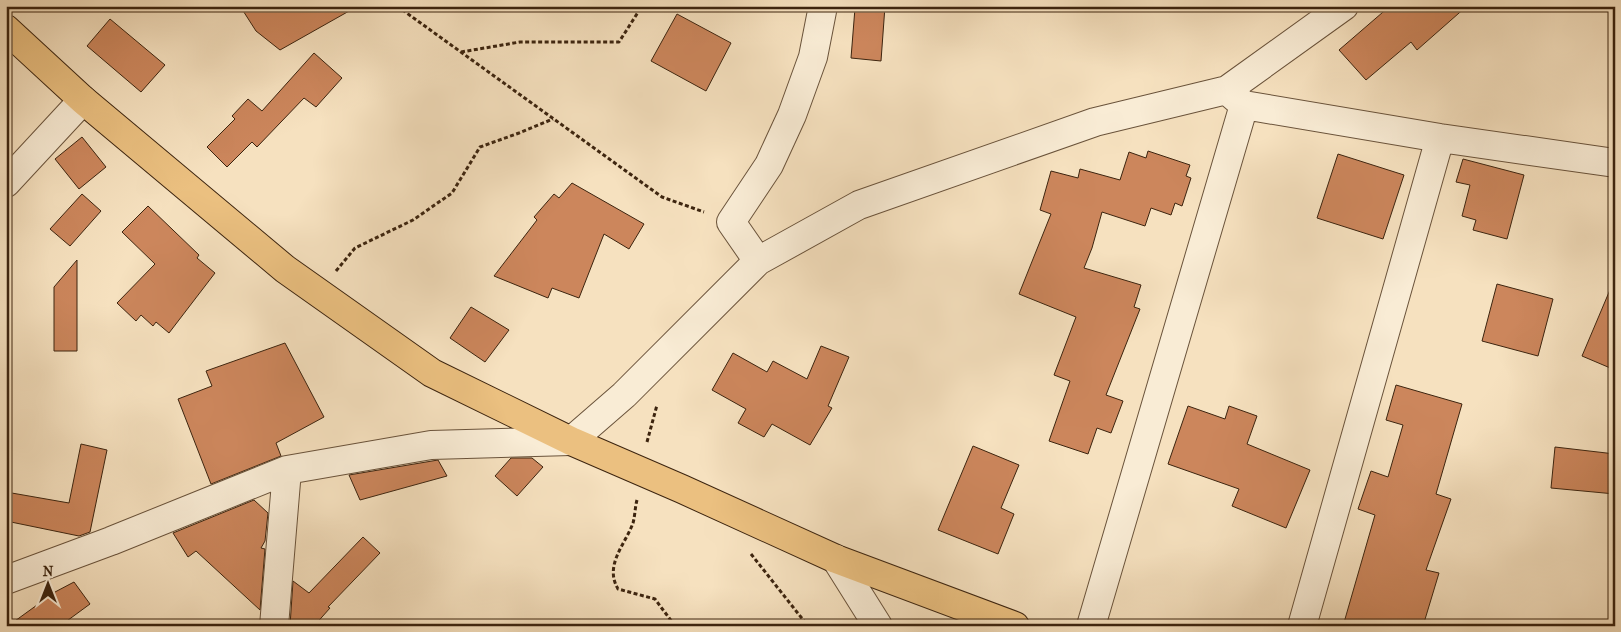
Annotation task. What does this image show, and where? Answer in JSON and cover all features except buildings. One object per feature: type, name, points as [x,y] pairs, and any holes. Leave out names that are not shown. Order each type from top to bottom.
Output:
[{"type":"main road","points":[[6,29],[83,100],[284,269],[432,374],[571,441],[836,559],[1015,626]]},
{"type":"street","points":[[758,261],[731,222],[769,165],[792,115],[813,58],[823,6]]},
{"type":"street","points":[[1091,626],[1235,97],[1344,6]]},
{"type":"street","points":[[6,580],[111,541],[286,470],[431,445],[571,441],[624,395],[758,261],[858,204],[1095,122],[1235,97],[1440,138],[1615,164]]},
{"type":"street","points":[[6,183],[83,100]]},
{"type":"street","points":[[1302,626],[1440,138]]},
{"type":"street","points":[[274,626],[286,470]]},
{"type":"street","points":[[836,559],[878,626]]},
{"type":"path","points":[[397,6],[662,197],[731,222]]},
{"type":"path","points":[[460,52],[520,42],[619,42],[642,6]]},
{"type":"path","points":[[318,293],[355,248],[413,220],[452,193],[480,147],[553,119]]},
{"type":"path","points":[[750,553],[808,626]]}]
